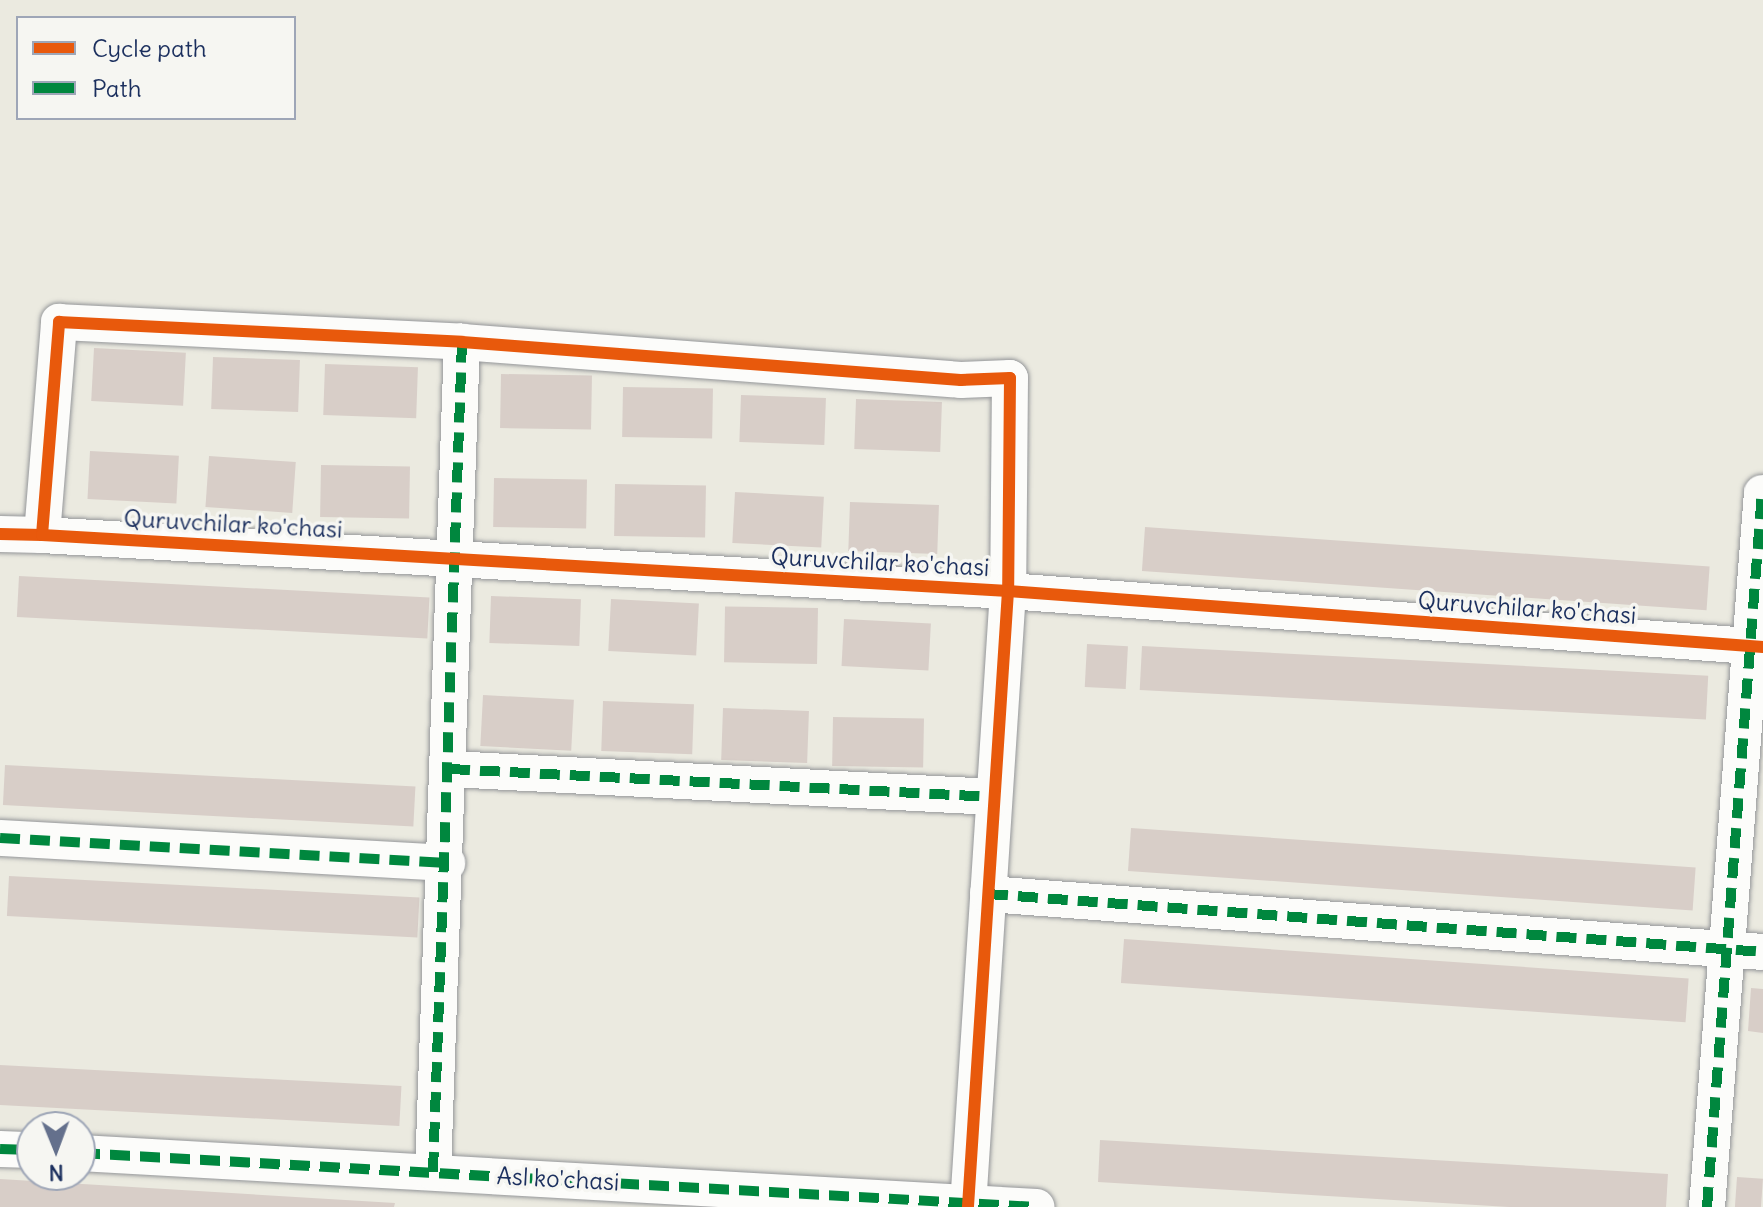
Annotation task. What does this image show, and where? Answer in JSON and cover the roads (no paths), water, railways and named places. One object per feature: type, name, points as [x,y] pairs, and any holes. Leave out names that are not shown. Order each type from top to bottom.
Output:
[{"type":"street","points":[[42,535],[59,322],[462,342],[961,380],[1010,378],[1008,591],[968,1205]]},
{"type":"street","points":[[433,1172],[458,560],[462,342]]},
{"type":"street","points":[[1707,1207],[1747,951],[1762,493]]},
{"type":"street","name":"Quruvchilar ko'chasi","points":[[0,534],[1008,591],[1757,647]]},
{"type":"street","points":[[450,769],[994,797]]},
{"type":"street","points":[[0,838],[447,863]]},
{"type":"street","points":[[988,894],[1747,951]]},
{"type":"street","name":"Asl ko'chasi","points":[[96,1154],[1036,1207]]}]
